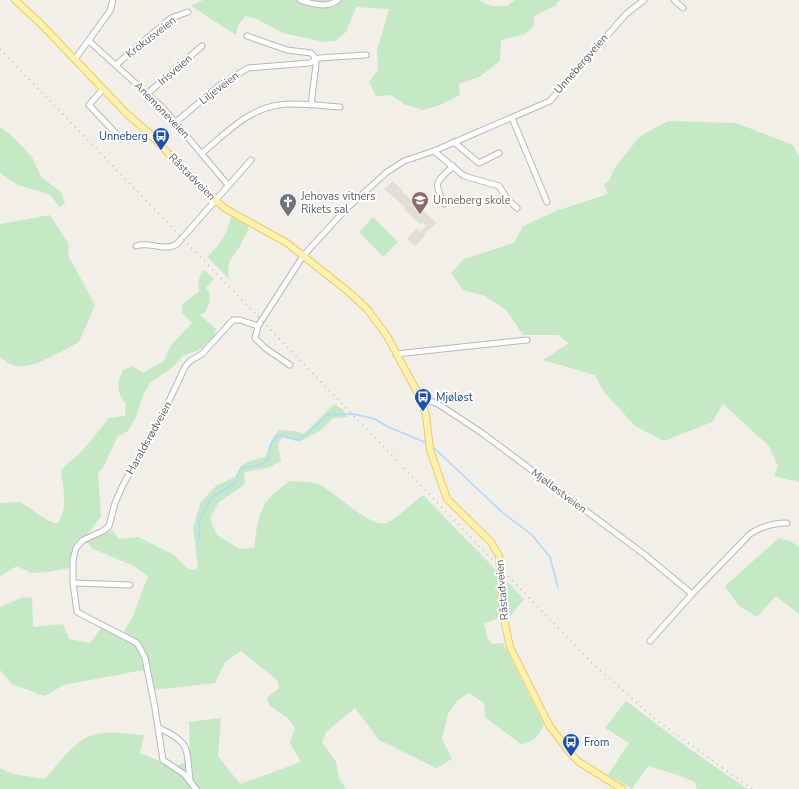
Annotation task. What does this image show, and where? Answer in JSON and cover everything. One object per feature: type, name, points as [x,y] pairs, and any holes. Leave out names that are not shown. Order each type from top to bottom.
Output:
[{"type":"main road","name":"Råstadveien","points":[[15,0],[40,23],[127,114],[154,139],[192,180],[215,200],[278,237],[303,256],[361,302],[379,324],[420,397],[426,415],[430,450],[447,499],[451,505],[491,542],[499,556],[504,619],[510,647],[549,725],[570,753],[579,762],[599,776],[622,789]]},
{"type":"street","points":[[75,59],[110,11],[113,0]]},
{"type":"street","points":[[300,0],[326,5],[332,4],[338,0]]},
{"type":"street","name":"Unnebergveien","points":[[303,256],[346,209],[387,172],[404,161],[434,151],[550,101],[626,14],[644,0]]},
{"type":"street","points":[[674,0],[683,8]]},
{"type":"street","name":"Krokusveien","points":[[116,65],[172,18],[188,12]]},
{"type":"street","points":[[247,36],[287,50],[311,53],[316,65],[311,105]]},
{"type":"street","name":"Anemoneveien","points":[[89,41],[148,93],[176,122],[228,185]]},
{"type":"street","name":"Irisveien","points":[[148,93],[202,46]]},
{"type":"street","name":"Liljeveien","points":[[176,122],[220,85],[242,70],[256,67],[310,64],[319,58],[366,55]]},
{"type":"street","points":[[103,89],[89,105],[121,139]]},
{"type":"street","points":[[202,153],[241,120],[262,108],[279,104],[340,107]]},
{"type":"street","points":[[512,118],[547,202]]},
{"type":"street","points":[[454,142],[479,163],[499,153]]},
{"type":"street","points":[[434,151],[464,176],[494,183],[499,186],[509,201],[517,208]]},
{"type":"street","points":[[136,246],[143,244],[167,248],[173,246],[194,226],[251,160]]},
{"type":"street","points":[[444,204],[437,189],[438,181],[453,166]]},
{"type":"street","points":[[290,364],[265,348],[255,338],[258,326],[303,256]]},
{"type":"street","name":"Haraldsrødveien","points":[[196,789],[190,780],[178,768],[165,763],[163,760],[159,728],[145,658],[141,650],[136,643],[77,612],[73,560],[76,548],[84,540],[103,532],[109,526],[115,503],[122,487],[169,401],[185,367],[190,361],[202,354],[232,320],[240,320],[258,326]]},
{"type":"street","points":[[396,354],[526,340]]},
{"type":"street","name":"Mjølløstveien","points":[[420,397],[438,404],[482,433],[645,555],[692,594]]},
{"type":"street","points":[[650,641],[692,594],[750,534],[758,528],[773,523],[787,523]]},
{"type":"street","points":[[74,583],[130,585]]},
{"type":"street","points":[[159,728],[177,736],[184,744],[190,780]]},
{"type":"shaded area","name":"Unneberg skole","points":[[393,181],[403,191],[402,192],[437,223],[424,234],[425,236],[415,246],[407,239],[417,228],[421,231],[426,226],[422,222],[420,224],[404,209],[405,207],[384,189]]},
{"type":"green space","points":[[203,0],[478,0],[491,6],[507,6],[515,0],[560,0],[555,6],[534,16],[534,26],[525,34],[501,40],[500,61],[479,77],[459,84],[460,95],[440,105],[423,110],[406,105],[391,95],[376,96],[369,82],[378,70],[377,51],[389,9],[356,7],[346,32],[335,41],[324,42],[283,33],[257,19],[245,16],[238,25],[236,35],[191,6]]},
{"type":"green space","points":[[668,121],[736,123],[793,145],[799,157],[799,482],[774,476],[778,466],[769,446],[723,404],[712,422],[664,441],[635,426],[604,392],[595,375],[543,360],[569,343],[558,335],[523,335],[506,310],[485,296],[463,290],[451,273],[464,259],[514,243],[523,226],[556,211],[608,194],[604,184],[609,181],[614,169],[640,136]]},
{"type":"green space","points":[[0,127],[12,136],[32,157],[41,177],[61,192],[65,204],[59,207],[51,195],[18,185],[0,173]]},
{"type":"green space","points":[[50,215],[69,245],[68,255],[95,305],[79,342],[40,362],[32,365],[17,366],[8,363],[0,357],[0,224]]},
{"type":"green space","points":[[231,217],[247,224],[249,229],[230,261],[228,268],[229,279],[207,257],[222,239]]},
{"type":"green space","points":[[373,217],[398,242],[383,257],[359,232]]},
{"type":"green space","points":[[203,269],[214,279],[206,288],[210,294],[209,304],[205,312],[200,315],[216,329],[214,336],[199,350],[183,356],[173,367],[150,383],[143,395],[136,417],[128,431],[117,437],[103,468],[98,473],[101,516],[90,531],[72,548],[69,568],[31,573],[17,566],[0,576],[0,503],[20,502],[49,521],[57,524],[61,518],[64,505],[61,471],[81,452],[109,418],[125,416],[126,403],[120,395],[118,387],[123,370],[133,366],[143,373],[164,361],[171,345],[192,323],[182,313],[182,305],[199,291],[198,282]]},
{"type":"green space","points":[[334,404],[343,410],[347,417],[333,418],[321,430],[299,442],[284,437],[280,439],[278,445],[281,461],[268,468],[244,472],[245,484],[218,503],[210,519],[217,535],[240,549],[254,548],[257,525],[262,509],[272,496],[290,481],[318,484],[362,515],[379,523],[386,523],[394,519],[423,495],[524,599],[508,619],[500,617],[484,624],[487,637],[492,644],[503,643],[544,725],[535,739],[522,745],[485,717],[484,703],[469,693],[458,700],[448,714],[442,739],[452,759],[436,768],[379,740],[355,708],[327,731],[322,742],[336,762],[339,779],[346,789],[0,789],[0,768],[13,774],[45,779],[77,744],[90,736],[102,733],[144,735],[140,753],[174,767],[190,760],[189,722],[221,718],[218,756],[240,784],[301,762],[290,743],[295,728],[288,718],[270,706],[267,698],[279,688],[277,680],[241,651],[225,662],[215,683],[152,690],[143,670],[64,685],[44,696],[12,684],[0,670],[0,607],[23,597],[32,598],[33,627],[63,624],[69,639],[90,643],[101,628],[123,634],[133,616],[148,576],[134,566],[93,549],[87,542],[112,530],[119,539],[138,537],[174,555],[188,569],[195,570],[198,566],[193,528],[201,502],[216,486],[235,477],[241,466],[247,462],[265,457],[273,438],[279,430],[295,431],[304,434]]},
{"type":"green space","points":[[779,538],[790,541],[799,547],[799,614],[776,596],[757,617],[738,605],[725,586]]},
{"type":"green space","points":[[626,701],[684,745],[747,789],[697,789],[695,782],[648,766],[632,789],[608,775],[629,743],[605,728]]},
{"type":"waterway","points":[[199,540],[199,522],[211,498],[234,484],[241,468],[261,465],[268,460],[271,443],[279,435],[298,440],[316,426],[326,415],[353,414],[375,419],[388,427],[427,443]]},
{"type":"waterway","points":[[432,446],[503,513],[532,535],[550,557],[558,587]]},
{"type":"railway","points":[[0,49],[592,663],[655,719],[752,789]]},
{"type":"place","name":"Unneberg","points":[[161,151]]},
{"type":"place","name":"Unneberg skole","points":[[420,215]]},
{"type":"place","name":"Jehovas vitners Rikets sal","points":[[288,217]]},
{"type":"place","name":"Mjøløst","points":[[423,412]]},
{"type":"place","name":"From","points":[[571,757]]}]
